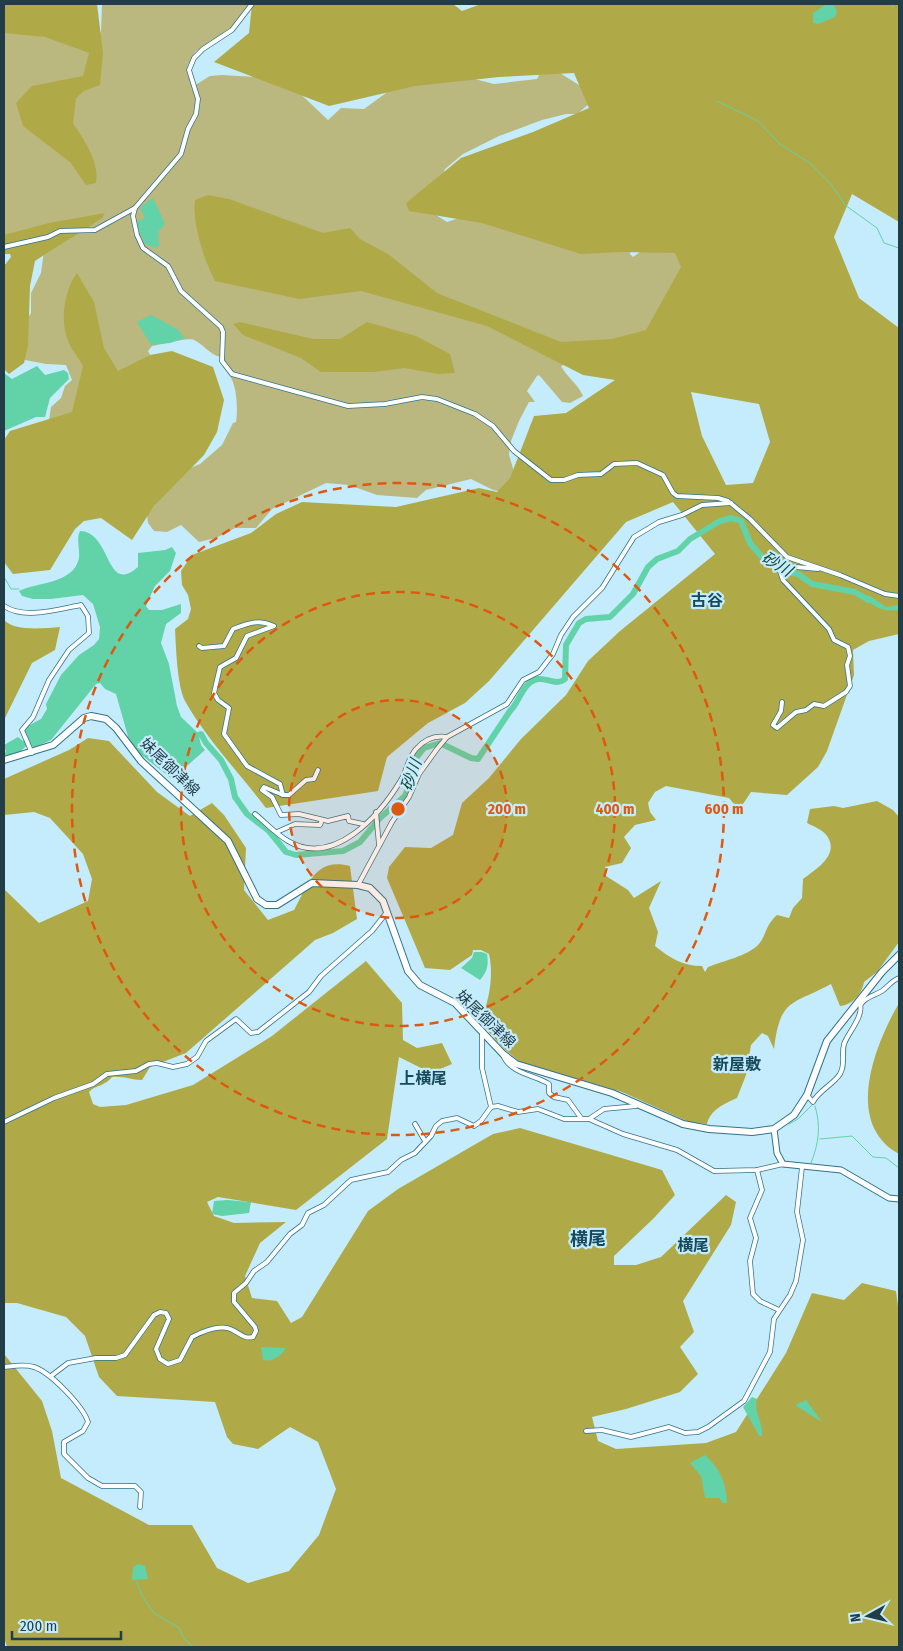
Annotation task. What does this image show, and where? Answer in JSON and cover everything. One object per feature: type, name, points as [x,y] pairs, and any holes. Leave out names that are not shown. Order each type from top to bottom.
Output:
[{"type":"main road","name":"妹尾御津線","points":[[4,760],[32,753],[53,745],[84,718],[92,716],[106,719],[116,728],[142,760],[228,840],[252,891],[261,903],[271,906],[277,905],[312,883],[358,885],[376,892],[387,912],[403,959],[414,979],[420,985],[455,1003],[503,1054],[526,1067],[594,1087],[693,1126],[752,1132],[774,1129],[794,1116],[807,1095],[827,1041],[899,955]]},
{"type":"street","points":[[4,247],[48,237],[60,231],[95,230],[135,208],[181,154],[185,136],[196,114],[198,99],[189,70],[194,58],[203,49],[232,30],[252,4]]},
{"type":"street","points":[[135,208],[133,220],[140,243],[168,266],[181,291],[221,327],[223,332],[222,361],[232,374],[348,406],[385,404],[422,397],[437,399],[475,414],[493,426],[514,451],[551,480],[564,480],[578,474],[602,474],[614,464],[637,463],[663,475],[673,493],[677,496],[718,498],[731,503],[750,519],[782,554],[885,594],[899,596]]},
{"type":"street","points":[[358,885],[379,845],[409,797],[423,766],[445,739],[502,708],[523,680],[539,672],[553,654],[561,635],[573,617],[602,588],[634,537],[659,522],[682,515],[702,504],[731,503]]},
{"type":"street","points":[[782,702],[781,711],[773,725],[777,728],[796,712],[806,710],[814,704],[824,706],[846,692],[850,686],[847,665],[850,656],[848,647],[834,640],[829,629],[783,580],[781,569],[796,566],[818,569]]},
{"type":"street","points":[[4,606],[13,610],[39,612],[81,605],[88,616],[89,633],[69,650],[49,680],[36,711],[22,730],[23,737],[32,753]]},
{"type":"street","points":[[199,646],[202,648],[224,646],[233,629],[253,622],[261,621],[274,626],[247,636],[236,658],[220,667],[214,693],[218,700],[229,708],[224,730],[225,736],[247,766],[277,780],[283,795]]},
{"type":"street","points":[[256,814],[277,832],[298,845],[318,848],[333,846],[344,841],[376,814],[403,777],[416,749],[432,738],[445,739]]},
{"type":"street","points":[[318,770],[314,779],[306,780],[289,795],[283,795],[274,790],[262,788],[272,797],[281,815],[298,814],[328,821],[348,816],[349,821],[363,824]]},
{"type":"street","points":[[376,814],[379,845]]},
{"type":"street","points":[[277,832],[295,824],[320,824],[322,820]]},
{"type":"street","points":[[4,1122],[54,1098],[93,1084],[107,1074],[136,1071],[149,1064],[157,1063],[173,1068],[187,1064],[197,1057],[206,1041],[236,1019],[251,1033],[258,1032],[309,992],[321,976],[372,932],[387,912]]},
{"type":"street","points":[[807,1095],[813,1102],[839,1076],[844,1063],[845,1042],[859,1015],[860,1003],[882,991],[899,978]]},
{"type":"street","points":[[482,1031],[482,1068],[491,1107]]},
{"type":"street","points":[[503,1054],[510,1064],[529,1077],[549,1084],[549,1093],[554,1097],[568,1100],[581,1118]]},
{"type":"street","points":[[589,1119],[604,1109],[640,1105]]},
{"type":"street","points":[[51,1376],[68,1363],[96,1358],[116,1358],[125,1355],[154,1316],[160,1312],[166,1313],[169,1319],[156,1350],[160,1359],[168,1364],[180,1360],[192,1337],[219,1328],[230,1329],[246,1338],[253,1337],[256,1331],[255,1327],[234,1302],[234,1292],[246,1283],[254,1271],[267,1262],[290,1234],[302,1225],[308,1213],[324,1205],[346,1183],[355,1178],[382,1175],[388,1172],[401,1160],[415,1153],[442,1121],[457,1118],[474,1126],[477,1125],[491,1107],[498,1106],[518,1112],[538,1109],[564,1120],[589,1119],[628,1135],[677,1150],[714,1171],[757,1170],[783,1164],[841,1170],[889,1198],[899,1199]]},
{"type":"street","points":[[415,1124],[426,1141]]},
{"type":"street","points":[[774,1129],[777,1154],[783,1164]]},
{"type":"street","points":[[586,1431],[602,1430],[630,1437],[669,1427],[689,1434],[708,1428],[738,1406],[750,1392],[770,1352],[773,1324],[779,1310],[793,1290],[801,1256],[803,1240],[797,1212],[802,1167]]},
{"type":"street","points":[[757,1170],[762,1190],[750,1218],[756,1238],[750,1261],[753,1294],[779,1310]]},
{"type":"street","points":[[4,1367],[24,1365],[34,1367],[51,1376],[74,1402],[88,1422],[83,1431],[64,1442],[64,1454],[88,1478],[102,1486],[135,1486],[141,1492],[140,1507]]},
{"type":"shaded area","points":[[4,4],[97,4],[103,53],[100,85],[84,91],[76,98],[73,123],[93,159],[97,175],[96,183],[86,185],[70,162],[23,126],[16,103],[32,86],[83,76],[89,53],[45,37],[4,33]]},
{"type":"shaded area","points":[[102,4],[249,4],[233,26],[195,52],[187,67],[192,87],[210,76],[274,78],[289,83],[328,120],[341,108],[364,109],[393,88],[471,78],[494,84],[537,79],[540,73],[555,70],[587,90],[589,104],[577,114],[566,114],[542,120],[499,136],[463,154],[445,169],[428,210],[447,222],[459,218],[631,242],[630,254],[633,257],[647,247],[690,248],[669,330],[561,366],[583,396],[570,403],[562,402],[539,375],[537,376],[527,391],[535,402],[529,402],[511,441],[509,455],[515,475],[508,493],[493,490],[471,479],[426,490],[417,498],[377,495],[349,485],[326,483],[272,509],[256,528],[235,528],[216,538],[199,542],[181,525],[167,532],[154,531],[148,523],[147,515],[181,472],[200,464],[222,445],[233,423],[236,422],[235,388],[231,378],[220,357],[194,340],[180,340],[152,346],[148,351],[166,385],[49,420],[51,407],[61,398],[65,386],[72,380],[66,365],[25,360],[25,323],[31,313],[31,293],[41,273],[44,251],[4,243],[4,23],[39,36],[59,39],[97,37],[101,32]]},
{"type":"shaded area","points":[[252,4],[453,4],[462,11],[481,4],[899,4],[899,222],[852,194],[834,237],[859,298],[899,328],[899,634],[869,641],[853,650],[854,675],[827,751],[818,767],[787,795],[751,792],[739,810],[729,798],[666,786],[655,792],[648,803],[650,812],[656,820],[635,825],[624,837],[631,848],[622,863],[605,867],[606,876],[628,890],[634,898],[661,881],[649,908],[658,932],[655,946],[688,965],[702,966],[705,972],[708,967],[753,949],[761,942],[773,919],[777,915],[789,918],[793,908],[802,898],[803,879],[825,861],[831,849],[827,836],[818,828],[807,823],[810,809],[834,806],[843,808],[877,801],[893,810],[899,817],[899,942],[877,972],[864,982],[859,995],[849,1004],[840,1006],[831,984],[790,1005],[780,1020],[774,1049],[768,1036],[762,1033],[751,1045],[746,1075],[737,1098],[715,1111],[707,1124],[689,1122],[622,1092],[520,1062],[503,1048],[480,1022],[490,989],[491,971],[489,954],[481,950],[473,950],[472,955],[450,970],[425,968],[387,878],[389,867],[405,847],[431,848],[453,835],[462,803],[489,778],[521,739],[566,695],[588,661],[620,631],[715,554],[673,502],[626,522],[489,681],[465,703],[428,723],[387,757],[378,791],[266,808],[193,715],[182,694],[176,655],[175,629],[188,619],[191,609],[188,595],[182,585],[181,571],[192,555],[251,533],[276,514],[302,502],[396,507],[479,488],[497,492],[510,478],[534,416],[566,413],[615,380],[583,375],[487,326],[361,291],[299,299],[215,281],[207,263],[197,230],[195,200],[208,195],[229,199],[323,233],[350,228],[360,239],[388,254],[437,293],[561,342],[612,339],[646,330],[681,267],[675,253],[622,252],[581,254],[482,223],[409,211],[406,203],[461,158],[533,132],[589,108],[574,73],[499,77],[415,86],[329,106],[214,62],[249,33]],"holes":[[[691,392],[759,404],[770,442],[753,483],[726,485],[702,436]]]},
{"type":"shaded area","points":[[827,4],[833,4],[837,11],[835,17],[818,24],[813,23],[813,13]]},
{"type":"shaded area","points":[[153,198],[165,224],[158,232],[159,246],[156,248],[145,244],[137,226],[138,221],[145,218],[140,208]]},
{"type":"shaded area","points":[[105,213],[102,218],[35,261],[30,286],[28,346],[24,363],[9,374],[4,369],[4,266],[11,257],[10,254],[4,254],[4,235],[49,223]]},
{"type":"shaded area","points":[[77,273],[94,302],[104,348],[118,371],[150,355],[172,351],[213,367],[224,400],[217,432],[204,455],[154,506],[132,540],[101,518],[84,521],[75,529],[50,570],[13,574],[4,562],[4,440],[10,431],[72,412],[83,366],[67,338],[64,313],[69,287]]},
{"type":"shaded area","points":[[151,315],[177,329],[185,338],[170,343],[151,345],[137,322]]},
{"type":"shaded area","points":[[240,322],[313,339],[340,339],[367,322],[416,336],[450,354],[455,373],[438,374],[404,368],[374,372],[321,372],[301,358],[243,335],[233,324]]},
{"type":"shaded area","points":[[37,366],[45,375],[64,370],[68,373],[69,379],[50,398],[45,417],[36,417],[4,431],[4,373],[12,379]]},
{"type":"shaded area","points":[[80,531],[90,534],[98,541],[114,569],[120,574],[127,574],[138,567],[138,553],[165,550],[172,547],[176,553],[170,571],[155,586],[146,606],[149,610],[162,610],[181,604],[181,613],[166,624],[161,643],[169,664],[181,717],[198,733],[201,745],[205,750],[172,779],[139,753],[129,740],[116,694],[105,689],[100,683],[96,684],[51,740],[34,748],[29,743],[21,751],[4,757],[6,750],[4,745],[18,737],[23,741],[26,739],[24,732],[26,727],[41,719],[47,709],[46,704],[61,675],[79,655],[94,645],[99,639],[100,627],[93,604],[83,595],[33,599],[22,596],[19,591],[54,581],[70,573],[76,567],[79,558],[78,537]]},
{"type":"shaded area","points":[[863,595],[870,596],[886,607],[899,605],[899,610],[879,608],[862,597]]},
{"type":"shaded area","points":[[4,620],[9,624],[23,628],[60,627],[55,650],[32,663],[4,720]]},
{"type":"shaded area","points":[[88,738],[109,741],[157,792],[190,816],[212,803],[224,815],[246,848],[244,890],[268,920],[294,910],[314,875],[321,869],[338,864],[350,866],[357,919],[333,933],[315,940],[186,1053],[150,1067],[142,1080],[112,1077],[106,1083],[91,1090],[89,1092],[93,1104],[100,1107],[126,1105],[193,1085],[272,1036],[366,961],[402,1003],[403,1040],[417,1048],[442,1043],[452,1064],[431,1073],[399,1057],[387,1139],[296,1210],[218,1197],[207,1202],[214,1216],[234,1223],[286,1222],[260,1243],[245,1276],[252,1298],[277,1301],[291,1323],[302,1317],[368,1211],[398,1189],[493,1134],[520,1128],[662,1170],[675,1195],[614,1256],[614,1265],[636,1265],[661,1257],[726,1195],[736,1202],[731,1225],[683,1301],[694,1332],[680,1347],[698,1374],[680,1392],[626,1409],[592,1417],[598,1441],[616,1449],[706,1443],[736,1432],[786,1353],[812,1293],[844,1300],[862,1283],[896,1291],[899,1314],[899,1647],[7,1647],[4,1637],[4,1354],[42,1401],[52,1431],[61,1478],[149,1525],[192,1525],[217,1568],[248,1583],[289,1571],[319,1535],[336,1489],[318,1442],[290,1427],[258,1449],[233,1444],[227,1437],[215,1402],[117,1396],[99,1377],[85,1336],[66,1317],[17,1303],[4,1303],[4,889],[39,923],[88,901],[92,879],[83,854],[50,818],[34,812],[4,815],[4,779],[69,750]]},
{"type":"shaded area","points":[[474,952],[487,954],[487,968],[480,980],[461,968],[472,958]]},
{"type":"shaded area","points":[[899,1003],[899,1154],[882,1140],[872,1123],[868,1104],[869,1083],[874,1061],[881,1040]]},
{"type":"shaded area","points":[[214,1201],[251,1202],[249,1213],[222,1216],[212,1214]]},
{"type":"shaded area","points":[[261,1347],[286,1348],[276,1358],[263,1360]]},
{"type":"shaded area","points":[[752,1397],[757,1399],[756,1408],[762,1427],[762,1436],[759,1436],[743,1407]]},
{"type":"shaded area","points":[[806,1400],[822,1422],[795,1405]]},
{"type":"shaded area","points":[[705,1455],[715,1465],[721,1476],[727,1503],[723,1503],[719,1498],[705,1498],[701,1476],[690,1463]]},
{"type":"shaded area","points":[[138,1564],[145,1566],[148,1579],[132,1580],[133,1567]]},
{"type":"waterway","points":[[892,4],[893,8]]},
{"type":"waterway","points":[[717,101],[758,121],[780,144],[811,164],[831,184],[845,205],[877,228],[884,243],[899,248]]},
{"type":"waterway","name":"砂川","points":[[192,737],[201,734],[206,743],[221,760],[231,779],[235,797],[247,814],[269,831],[286,852],[296,855],[343,851],[360,842],[380,818],[405,796],[412,779],[413,762],[424,748],[440,743],[471,758],[478,759],[528,684],[538,679],[555,682],[565,679],[566,645],[579,623],[586,619],[610,617],[633,594],[648,567],[657,559],[678,551],[690,539],[720,521],[731,518],[741,521],[750,543],[761,556],[787,572],[798,574],[812,584],[855,592],[868,600]]},
{"type":"waterway","points":[[4,577],[11,589],[19,589]]},
{"type":"waterway","points":[[841,1075],[845,1068],[846,1045],[855,1028]]},
{"type":"waterway","points":[[789,1124],[798,1119],[814,1103]]},
{"type":"waterway","points":[[811,1163],[818,1134],[815,1106]]},
{"type":"waterway","points":[[820,1139],[852,1136],[873,1157],[886,1158],[899,1168]]},
{"type":"waterway","points":[[137,1582],[142,1596],[154,1613],[179,1628],[184,1639],[194,1647]]},
{"type":"district","name":"古谷","points":[[707,600]]},
{"type":"district","name":"新屋敷","points":[[737,1064]]},
{"type":"district","name":"上横尾","points":[[423,1078]]},
{"type":"district","name":"横尾","points":[[588,1239]]},
{"type":"district","name":"横尾","points":[[693,1245]]}]
